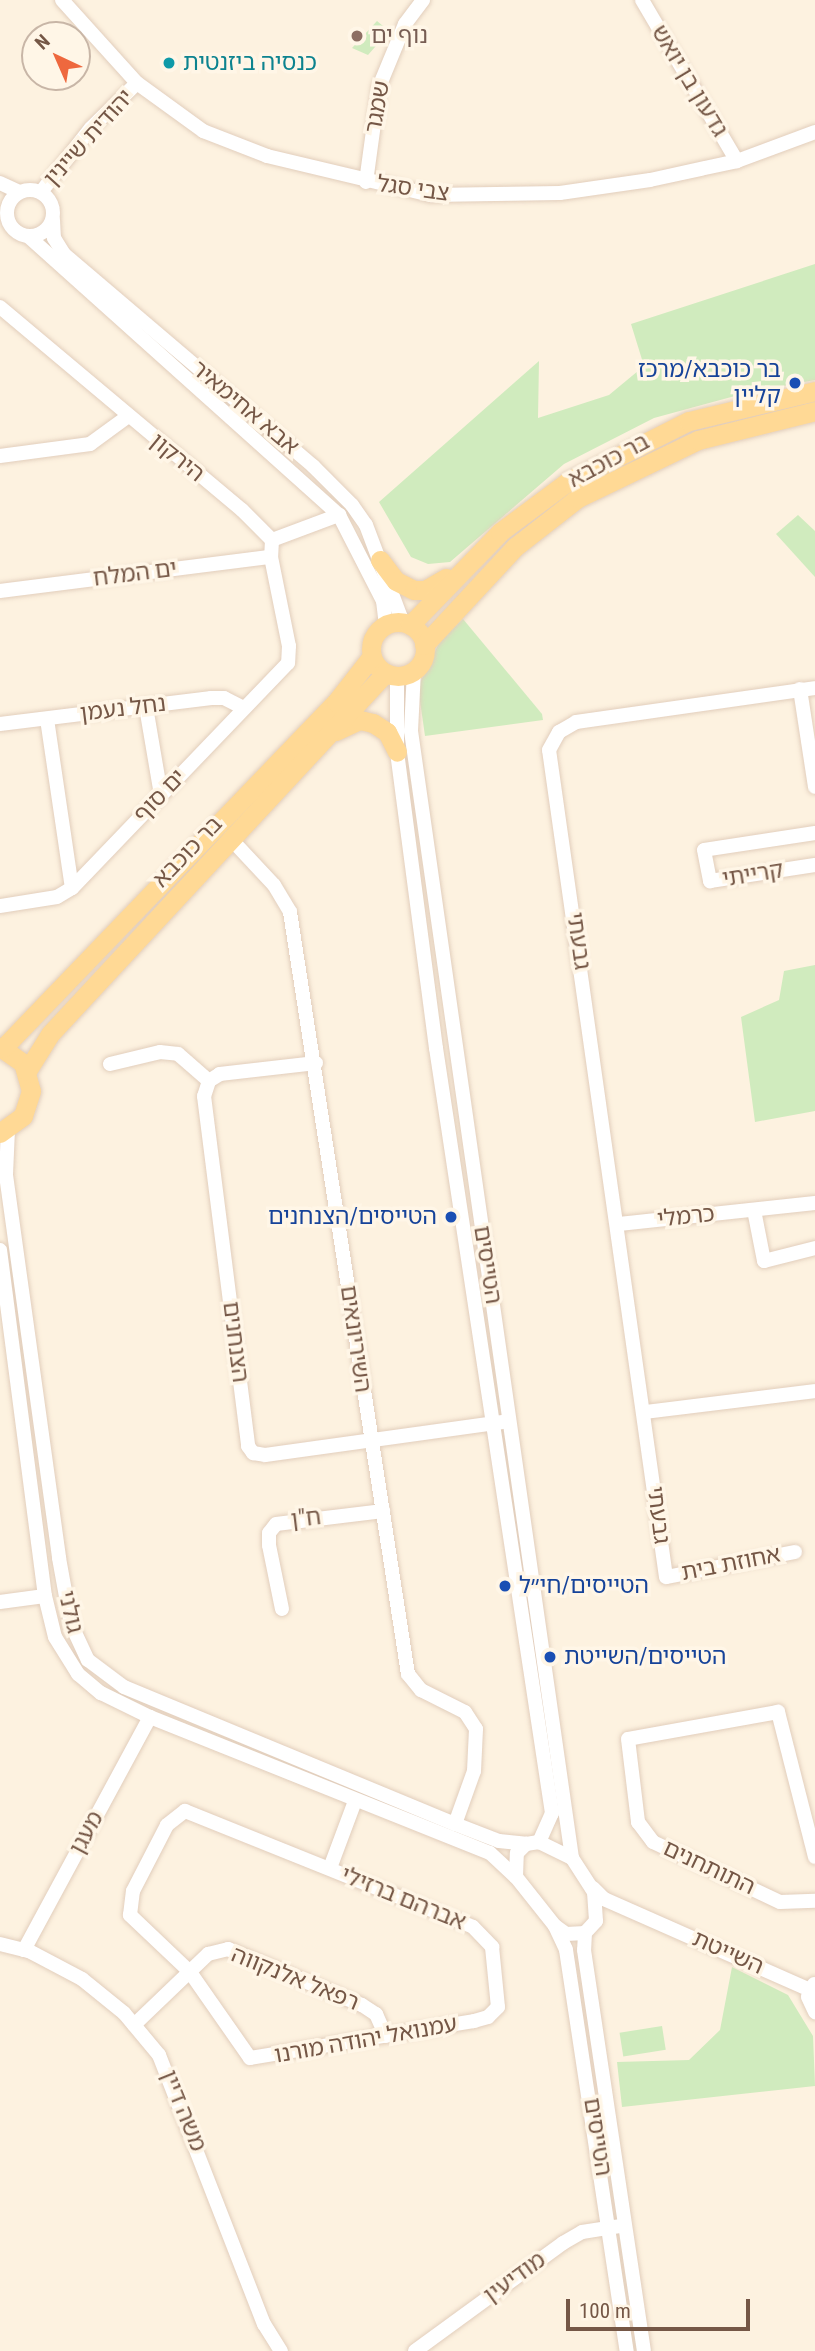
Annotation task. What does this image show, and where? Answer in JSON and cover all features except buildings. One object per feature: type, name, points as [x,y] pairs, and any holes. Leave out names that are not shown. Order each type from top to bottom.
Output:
[{"type":"main road","name":"בר כוכבא","points":[[400,624],[472,558],[567,482],[638,443],[713,414],[815,391]]},
{"type":"main road","name":"בר כוכבא","points":[[424,645],[515,547],[578,498],[698,440],[815,411]]},
{"type":"main road","points":[[380,560],[396,581],[425,590],[472,558]]},
{"type":"main road","points":[[400,624],[424,645],[422,660],[399,673],[372,656],[374,637],[400,624]]},
{"type":"main road","name":"בר כוכבא","points":[[1,1047],[336,702],[372,656]]},
{"type":"main road","name":"בר כוכבא","points":[[27,1071],[50,1034],[315,746],[399,673]]},
{"type":"main road","points":[[315,746],[345,724],[360,720],[381,726],[397,752]]},
{"type":"main road","points":[[1,1047],[27,1071],[29,1104],[4,1131]]},
{"type":"street","name":"צבי סגל","points":[[62,0],[137,83],[203,131],[267,156],[366,182],[431,195],[491,197],[587,189],[737,161],[815,132]]},
{"type":"street","name":"שמגר","points":[[366,182],[379,87],[396,43],[423,0]]},
{"type":"street","name":"גדעון בן יואש","points":[[642,0],[737,161]]},
{"type":"street","name":"יהודית שיינין","points":[[41,192],[92,128],[137,83]]},
{"type":"street","points":[[0,183],[19,192],[41,192],[52,203],[53,220],[43,233],[28,236],[16,231],[3,210],[19,192]]},
{"type":"street","name":"אבא אחימאיר","points":[[53,220],[54,238],[64,254],[352,505],[380,560],[400,624]]},
{"type":"street","name":"אבא אחימאיר","points":[[28,236],[339,515],[383,601],[400,624]]},
{"type":"street","name":"הירקון","points":[[0,307],[127,417],[243,510],[272,540]]},
{"type":"street","points":[[0,454],[90,444],[127,417]]},
{"type":"street","points":[[271,557],[272,540],[339,515]]},
{"type":"street","name":"ים המלח","points":[[0,592],[271,557]]},
{"type":"street","name":"ים סוף","points":[[0,906],[57,897],[72,888],[288,663],[289,646],[271,557]]},
{"type":"street","name":"הטייסים","points":[[399,673],[397,752],[438,1062],[552,1813],[513,1865],[516,1877],[555,1926],[566,1950],[644,2351]]},
{"type":"street","name":"הטייסים","points":[[399,673],[411,731],[572,1858]]},
{"type":"street","points":[[807,689],[815,787]]},
{"type":"street","name":"גבעתי","points":[[666,1577],[619,1224],[549,750],[559,732],[576,722],[807,689]]},
{"type":"street","name":"נחל נעמן","points":[[0,724],[211,698],[224,698],[244,708]]},
{"type":"street","points":[[146,707],[161,795]]},
{"type":"street","points":[[47,719],[72,888]]},
{"type":"street","name":"קרייתי","points":[[815,833],[704,850],[710,881],[815,865]]},
{"type":"street","name":"השיריונאים","points":[[230,838],[274,885],[290,912],[316,1063],[369,1440],[383,1511],[408,1674],[421,1690],[465,1712],[476,1729],[474,1771],[455,1824]]},
{"type":"street","points":[[110,1064],[160,1052],[178,1054],[209,1081],[220,1074],[316,1063]]},
{"type":"street","name":"הצנחנים","points":[[209,1081],[204,1096],[248,1446],[253,1453],[265,1455],[511,1421]]},
{"type":"street","name":"גולני","points":[[4,1131],[6,1175],[59,1558],[77,1644],[104,1676],[124,1688],[499,1841],[532,1843],[572,1858]]},
{"type":"street","name":"כרמלי","points":[[619,1224],[815,1203]]},
{"type":"street","points":[[754,1210],[764,1261],[815,1248]]},
{"type":"street","name":"גולני","points":[[0,1250],[45,1597],[55,1637],[78,1674],[101,1693],[150,1717],[489,1853],[516,1877]]},
{"type":"street","points":[[645,1412],[815,1391]]},
{"type":"street","name":"ח\"ן","points":[[282,1609],[269,1545],[269,1533],[276,1524],[383,1511]]},
{"type":"street","name":"אחוזת בית","points":[[666,1577],[795,1552]]},
{"type":"street","points":[[0,1602],[45,1597]]},
{"type":"street","name":"התותחנים","points":[[815,1857],[778,1712],[628,1739],[638,1822],[653,1842],[780,1902],[815,1901]]},
{"type":"street","name":"מעגן","points":[[24,1950],[150,1717]]},
{"type":"street","name":"אברהם ברזילי","points":[[330,1868],[355,1801]]},
{"type":"street","name":"אברהם ברזילי","points":[[130,1915],[128,1905],[151,1854],[167,1825],[185,1811],[473,1927],[485,1936],[492,1947],[498,2007]]},
{"type":"street","points":[[555,1926],[566,1934],[585,1933],[596,1921],[599,1907],[591,1885],[572,1858]]},
{"type":"street","name":"השייטת","points":[[591,1885],[604,1899],[812,1986]]},
{"type":"street","name":"השייטת","points":[[596,1921],[620,1913],[645,1917]]},
{"type":"street","name":"עמנואל יהודה מורנו","points":[[130,1915],[190,1972],[250,2058],[474,2021],[488,2017],[498,2007]]},
{"type":"street","name":"הטייסים","points":[[585,1933],[618,2227],[627,2351]]},
{"type":"street","name":"משה דיין","points":[[0,1944],[24,1950],[82,1979],[134,2025],[164,2066],[264,2324],[281,2351]]},
{"type":"street","name":"רפאל אלנקווה","points":[[134,2025],[208,1954],[228,1949],[362,2005],[376,2014],[386,2036]]},
{"type":"street","points":[[812,1986],[809,2003],[815,2012]]},
{"type":"street","name":"מודיעין","points":[[415,2351],[563,2243],[582,2232],[618,2227]]},
{"type":"green space","points":[[377,21],[389,31],[368,55],[352,48]]},
{"type":"green space","points":[[815,264],[815,380],[746,393],[654,418],[564,464],[450,562],[428,564],[411,557],[379,502],[539,361],[538,418],[609,395],[644,366],[631,324]]},
{"type":"green space","points":[[798,515],[815,531],[815,577],[776,534]]},
{"type":"green space","points":[[463,619],[542,714],[543,720],[425,736],[418,687],[440,641]]},
{"type":"green space","points":[[815,965],[815,1111],[755,1122],[741,1017],[779,1000],[784,971]]},
{"type":"green space","points":[[732,1967],[788,1995],[813,2036],[815,2086],[622,2107],[617,2062],[689,2060],[720,2030]]},
{"type":"green space","points":[[662,2026],[666,2050],[623,2056],[620,2033]]},
{"type":"place","name":"נוף ים","points":[[357,36]]},
{"type":"place","name":"כנסיה ביזנטית","points":[[169,63]]},
{"type":"place","name":"בר כוכבא/מרכז קליין","points":[[795,383]]},
{"type":"place","name":"הטייסים/הצנחנים","points":[[451,1217]]},
{"type":"place","name":"הטייסים/חי״ל","points":[[505,1586]]},
{"type":"place","name":"הטייסים/השייטת","points":[[550,1657]]}]
